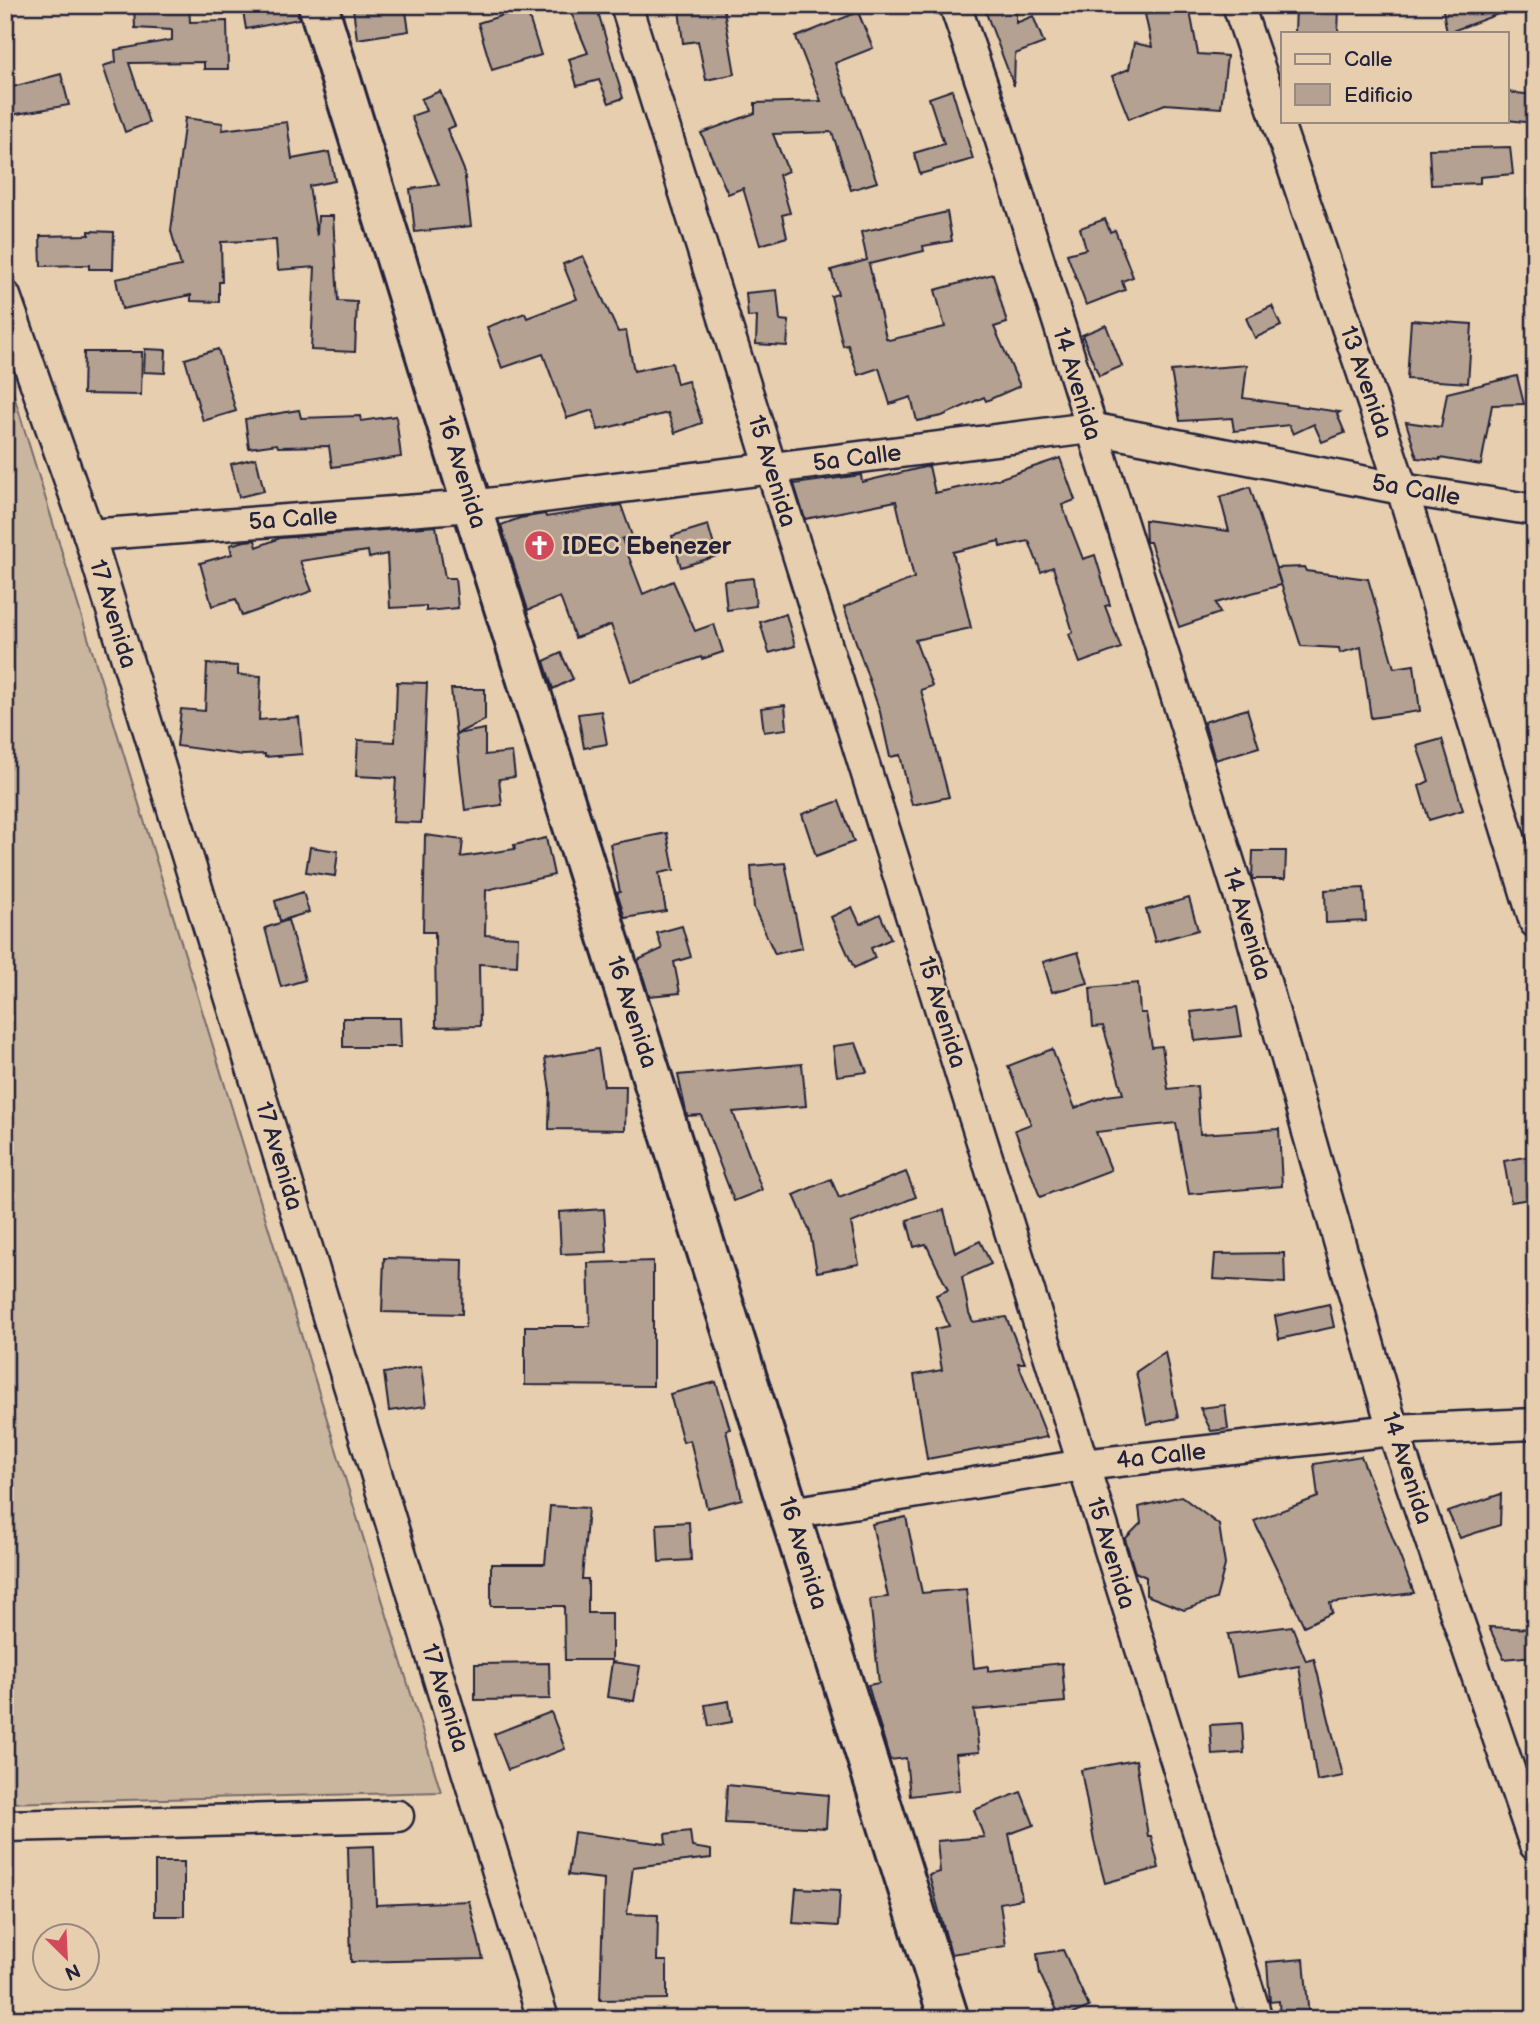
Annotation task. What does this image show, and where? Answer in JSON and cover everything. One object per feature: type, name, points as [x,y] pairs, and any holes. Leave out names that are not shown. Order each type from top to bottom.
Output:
[{"type":"main road","name":"16 Avenida","points":[[318,5],[472,506],[949,2019]]},
{"type":"street","name":"15 Avenida","points":[[626,5],[1257,2019]]},
{"type":"street","name":"14 Avenida","points":[[955,5],[998,131],[1250,929],[1393,1430],[1535,1845]]},
{"type":"street","name":"13 Avenida","points":[[1238,5],[1402,489],[1535,922]]},
{"type":"street","name":"17 Avenida","points":[[5,296],[89,535],[543,2019]]},
{"type":"street","name":"5a Calle","points":[[89,535],[472,506],[1090,428],[1402,489],[1535,510]]},
{"type":"street","name":"4a Calle","points":[[791,1513],[1083,1465],[1393,1430],[1535,1424]]},
{"type":"street","points":[[5,1826],[398,1816]]},
{"type":"shaded area","points":[[5,366],[441,1792],[5,1803]]},
{"type":"building","points":[[134,5],[189,5],[190,22],[227,21],[228,69],[204,69],[204,62],[129,63],[149,123],[125,132],[103,66],[116,62],[115,50],[172,40],[172,30],[135,28]]},
{"type":"building","points":[[242,5],[297,5],[299,19],[246,29]]},
{"type":"building","points":[[405,5],[409,31],[357,39],[353,8]]},
{"type":"building","points":[[568,5],[596,5],[623,98],[609,103],[599,80],[577,86],[569,59],[588,53]]},
{"type":"building","points":[[723,5],[735,74],[706,80],[698,41],[683,43],[679,9]]},
{"type":"building","points":[[983,5],[1016,5],[1016,23],[1033,16],[1044,43],[1015,54],[1014,86]]},
{"type":"building","points":[[1442,5],[1520,5],[1450,32],[1447,32]]},
{"type":"building","points":[[1189,6],[1198,54],[1227,56],[1221,108],[1165,104],[1129,119],[1112,76],[1129,69],[1134,43],[1152,47],[1145,14]]},
{"type":"building","points":[[1296,6],[1339,8],[1338,32],[1295,32]]},
{"type":"building","points":[[526,8],[541,55],[492,70],[478,23]]},
{"type":"building","points":[[858,12],[873,48],[835,63],[877,182],[851,190],[832,132],[773,134],[788,171],[779,175],[790,213],[782,215],[787,237],[760,245],[743,188],[728,194],[701,133],[755,113],[755,103],[821,101],[796,37]]},
{"type":"building","points":[[61,74],[69,105],[5,116],[5,89]]},
{"type":"building","points":[[952,90],[973,159],[920,174],[914,153],[944,144],[929,98]]},
{"type":"building","points":[[440,91],[455,126],[447,129],[464,170],[471,226],[415,232],[410,189],[439,185],[411,116],[426,111],[421,99]]},
{"type":"building","points":[[1508,92],[1535,95],[1535,123],[1508,120]]},
{"type":"building","points":[[185,118],[223,123],[222,130],[287,122],[292,159],[329,152],[335,181],[309,186],[317,236],[318,216],[333,216],[338,301],[357,302],[355,352],[311,350],[315,267],[278,270],[276,240],[221,242],[222,282],[219,282],[219,302],[191,301],[191,295],[122,309],[116,279],[181,266],[171,231]]},
{"type":"building","points":[[1510,147],[1513,174],[1480,177],[1480,183],[1431,185],[1429,149]]},
{"type":"building","points":[[947,212],[952,241],[923,246],[924,251],[869,264],[886,338],[889,340],[945,327],[935,290],[993,274],[1007,323],[994,327],[1020,386],[986,401],[984,397],[942,416],[917,421],[911,397],[890,404],[879,368],[858,375],[848,345],[843,346],[831,296],[838,294],[831,270],[867,260],[861,232]]},
{"type":"building","points":[[1105,219],[1110,232],[1115,230],[1133,277],[1122,281],[1125,290],[1086,305],[1067,254],[1086,249],[1080,228]]},
{"type":"building","points":[[89,231],[114,232],[113,269],[89,269],[89,265],[41,266],[40,236],[89,235]]},
{"type":"building","points":[[583,256],[618,332],[626,331],[634,371],[672,363],[677,384],[688,381],[702,423],[675,433],[668,413],[598,430],[593,410],[567,418],[543,354],[502,368],[487,327],[525,313],[527,318],[577,299],[563,264]]},
{"type":"building","points":[[777,290],[780,320],[789,321],[787,346],[756,344],[757,316],[748,317],[746,293]]},
{"type":"building","points":[[1272,306],[1281,326],[1255,338],[1246,318]]},
{"type":"building","points":[[1411,320],[1472,324],[1468,383],[1407,379]]},
{"type":"building","points":[[1106,325],[1122,366],[1099,376],[1082,335]]},
{"type":"building","points":[[145,349],[166,350],[165,373],[144,372]]},
{"type":"building","points":[[218,349],[236,411],[203,421],[185,359]]},
{"type":"building","points":[[84,352],[142,352],[141,395],[83,394]]},
{"type":"building","points":[[1247,365],[1243,398],[1340,412],[1337,414],[1345,433],[1322,442],[1314,424],[1293,434],[1289,425],[1234,431],[1232,418],[1180,421],[1171,371]]},
{"type":"building","points":[[1517,376],[1524,404],[1492,405],[1481,465],[1440,458],[1417,458],[1406,422],[1441,427],[1447,393]]},
{"type":"building","points":[[299,410],[301,418],[360,416],[361,421],[396,416],[401,457],[332,467],[329,446],[278,447],[277,444],[249,448],[245,419]]},
{"type":"building","points":[[256,458],[264,491],[239,497],[231,464]]},
{"type":"building","points":[[1060,458],[1075,500],[1062,505],[1083,559],[1095,555],[1110,605],[1105,606],[1121,648],[1080,663],[1069,634],[1073,632],[1053,567],[1041,572],[1029,541],[1000,547],[999,541],[953,552],[971,628],[915,640],[932,686],[921,690],[949,797],[912,805],[900,755],[890,757],[880,712],[844,607],[914,578],[896,501],[805,519],[794,484],[861,475],[862,482],[929,466],[935,493],[998,479]]},
{"type":"building","points":[[1250,487],[1281,585],[1216,603],[1220,613],[1179,627],[1150,542],[1146,542],[1145,520],[1229,531],[1220,497]]},
{"type":"building","points":[[621,505],[632,536],[622,539],[643,594],[673,581],[695,631],[714,624],[723,652],[631,682],[611,625],[575,638],[560,597],[528,610],[501,525],[520,518],[545,514],[546,517]]},
{"type":"building","points":[[708,525],[717,556],[681,567],[672,536]]},
{"type":"building","points":[[436,526],[445,578],[455,578],[458,608],[426,611],[426,606],[390,608],[387,554],[369,558],[368,551],[300,561],[312,591],[242,616],[236,599],[212,606],[200,563],[232,554],[230,545],[245,541],[255,540],[257,547],[280,538]]},
{"type":"building","points":[[1304,567],[1306,571],[1368,579],[1394,668],[1414,665],[1420,711],[1371,718],[1361,647],[1340,653],[1339,648],[1301,646],[1276,568]]},
{"type":"building","points":[[753,578],[756,606],[727,610],[724,581]]},
{"type":"building","points":[[786,614],[795,646],[769,653],[760,622]]},
{"type":"building","points":[[561,653],[573,679],[553,689],[544,661]]},
{"type":"building","points":[[207,664],[238,666],[238,675],[261,676],[259,720],[299,717],[302,754],[265,757],[265,754],[243,755],[177,746],[181,709],[205,711]]},
{"type":"building","points":[[397,682],[427,683],[421,823],[393,822],[396,778],[356,776],[358,740],[395,742]]},
{"type":"building","points":[[451,689],[485,689],[485,720],[456,734]]},
{"type":"building","points":[[785,705],[787,729],[764,732],[761,708]]},
{"type":"building","points":[[1247,709],[1259,747],[1215,760],[1204,722]]},
{"type":"building","points":[[601,711],[607,744],[584,748],[578,714]]},
{"type":"building","points":[[485,729],[485,755],[512,752],[515,777],[499,779],[502,805],[465,810],[456,734]]},
{"type":"building","points":[[1442,739],[1463,810],[1429,820],[1419,786],[1429,781],[1417,746]]},
{"type":"building","points":[[839,801],[854,842],[816,856],[802,814]]},
{"type":"building","points":[[667,833],[674,870],[659,873],[666,911],[625,918],[617,893],[620,892],[610,844]]},
{"type":"building","points":[[425,835],[463,840],[461,857],[515,849],[514,845],[546,838],[554,875],[486,890],[485,935],[518,937],[517,966],[479,964],[480,1026],[436,1027],[435,932],[423,932]]},
{"type":"building","points":[[310,847],[338,851],[335,876],[306,872]]},
{"type":"building","points":[[1253,851],[1286,851],[1285,879],[1252,879]]},
{"type":"building","points":[[785,863],[802,948],[775,954],[754,908],[751,866]]},
{"type":"building","points":[[1364,888],[1366,921],[1326,923],[1325,890]]},
{"type":"building","points":[[303,892],[309,912],[280,921],[275,901]]},
{"type":"building","points":[[1189,898],[1198,930],[1155,942],[1146,910]]},
{"type":"building","points":[[852,907],[860,924],[880,914],[891,939],[871,948],[875,958],[854,968],[831,917]]},
{"type":"building","points":[[288,920],[305,980],[281,987],[265,928]]},
{"type":"building","points":[[682,926],[691,957],[674,962],[680,993],[649,996],[638,960],[662,949],[657,933]]},
{"type":"building","points":[[1078,952],[1088,983],[1052,992],[1043,962]]},
{"type":"building","points":[[1138,983],[1140,1013],[1146,1013],[1152,1047],[1162,1046],[1168,1089],[1197,1086],[1200,1134],[1279,1129],[1282,1186],[1189,1194],[1176,1123],[1096,1132],[1111,1170],[1040,1197],[1015,1130],[1031,1124],[1008,1066],[1052,1049],[1075,1108],[1106,1096],[1123,1094],[1103,1026],[1093,1027],[1090,988]]},
{"type":"building","points":[[1237,1007],[1242,1036],[1195,1041],[1191,1012]]},
{"type":"building","points":[[343,1018],[400,1018],[401,1047],[343,1047]]},
{"type":"building","points":[[856,1043],[867,1072],[837,1076],[833,1046]]},
{"type":"building","points":[[598,1049],[604,1086],[626,1086],[625,1130],[549,1129],[550,1090],[545,1058]]},
{"type":"building","points":[[802,1064],[806,1106],[733,1112],[762,1190],[734,1201],[701,1115],[687,1116],[678,1075]]},
{"type":"building","points":[[1535,1155],[1535,1198],[1511,1202],[1504,1161]]},
{"type":"building","points":[[906,1172],[916,1197],[851,1223],[859,1264],[817,1272],[810,1232],[794,1195],[831,1179],[839,1198]]},
{"type":"building","points":[[604,1209],[607,1252],[561,1254],[559,1212]]},
{"type":"building","points":[[944,1210],[955,1253],[980,1241],[991,1264],[962,1277],[969,1313],[973,1322],[1006,1317],[1025,1363],[1018,1363],[1047,1437],[927,1459],[914,1375],[942,1370],[935,1329],[949,1326],[936,1295],[948,1290],[926,1244],[914,1247],[907,1220]]},
{"type":"building","points":[[1284,1253],[1285,1283],[1213,1279],[1215,1254]]},
{"type":"building","points":[[384,1258],[463,1260],[462,1314],[382,1312]]},
{"type":"building","points":[[653,1261],[653,1386],[525,1385],[525,1326],[590,1326],[588,1263]]},
{"type":"building","points":[[1329,1304],[1334,1327],[1279,1339],[1275,1316]]},
{"type":"building","points":[[1165,1352],[1178,1418],[1147,1424],[1136,1372]]},
{"type":"building","points":[[421,1367],[426,1406],[389,1411],[384,1373]]},
{"type":"building","points":[[716,1382],[730,1429],[726,1430],[742,1499],[707,1508],[690,1440],[683,1442],[670,1394]]},
{"type":"building","points":[[1225,1405],[1228,1429],[1211,1431],[1200,1408]]},
{"type":"building","points":[[1361,1456],[1414,1593],[1330,1603],[1332,1613],[1304,1626],[1254,1521],[1318,1497],[1314,1464]]},
{"type":"building","points":[[1501,1494],[1500,1525],[1460,1538],[1448,1512]]},
{"type":"building","points":[[1181,1496],[1219,1525],[1225,1565],[1216,1599],[1184,1610],[1146,1595],[1146,1577],[1135,1572],[1125,1539],[1141,1523],[1139,1507]]},
{"type":"building","points":[[550,1506],[588,1508],[582,1579],[588,1579],[588,1613],[612,1613],[612,1660],[565,1660],[564,1606],[491,1606],[491,1564],[545,1564]]},
{"type":"building","points":[[906,1517],[922,1593],[966,1589],[974,1668],[988,1666],[988,1671],[1062,1663],[1065,1702],[974,1710],[979,1752],[956,1754],[960,1790],[910,1796],[906,1758],[890,1760],[868,1685],[879,1683],[870,1599],[888,1597],[872,1524]]},
{"type":"building","points":[[689,1522],[691,1560],[659,1562],[657,1524]]},
{"type":"building","points":[[1292,1626],[1306,1661],[1314,1659],[1343,1776],[1317,1781],[1299,1666],[1237,1677],[1228,1634]]},
{"type":"building","points":[[1489,1627],[1535,1629],[1535,1656],[1504,1659]]},
{"type":"building","points":[[612,1662],[640,1666],[634,1701],[607,1697]]},
{"type":"building","points":[[549,1663],[550,1699],[475,1700],[475,1664]]},
{"type":"building","points":[[729,1701],[732,1722],[709,1726],[705,1705]]},
{"type":"building","points":[[551,1712],[565,1749],[508,1770],[494,1734]]},
{"type":"building","points":[[1242,1723],[1244,1753],[1212,1755],[1210,1725]]},
{"type":"building","points":[[1136,1760],[1148,1836],[1151,1836],[1159,1868],[1105,1883],[1081,1770]]},
{"type":"building","points":[[727,1785],[828,1795],[826,1828],[725,1823]]},
{"type":"building","points":[[1021,1792],[1034,1825],[1009,1834],[1022,1899],[1000,1903],[1006,1946],[951,1954],[929,1875],[940,1872],[937,1841],[984,1837],[974,1810]]},
{"type":"building","points":[[690,1831],[692,1847],[711,1850],[711,1858],[633,1867],[627,1914],[658,1915],[657,1961],[667,1961],[667,1999],[600,2000],[604,1879],[568,1875],[574,1832],[666,1844],[665,1834]]},
{"type":"building","points":[[374,1846],[376,1905],[469,1901],[483,1959],[351,1962],[348,1847]]},
{"type":"building","points":[[155,1862],[184,1862],[184,1916],[155,1916]]},
{"type":"building","points":[[796,1888],[840,1890],[838,1926],[793,1923]]},
{"type":"building","points":[[1063,1950],[1089,2007],[1061,2019],[1040,1974],[1037,1954]]},
{"type":"building","points":[[1304,1959],[1309,2019],[1280,2019],[1279,2001],[1270,2002],[1267,1962]]},
{"type":"place","name":"IDEC Ebenezer","points":[[539,546]]}]
